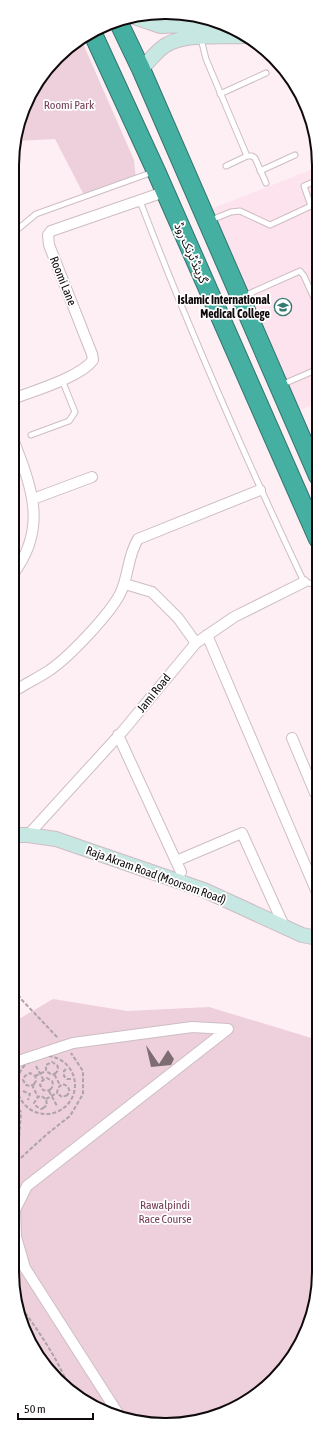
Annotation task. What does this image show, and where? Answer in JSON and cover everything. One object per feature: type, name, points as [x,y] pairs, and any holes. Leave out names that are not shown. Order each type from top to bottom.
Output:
[{"type":"highway","points":[[121,26],[141,69],[312,462]]},
{"type":"highway","name":"گرینڈ ٹرنک روڈ","points":[[95,38],[156,171],[312,525]]},
{"type":"street","points":[[144,20],[160,26],[205,25]]},
{"type":"street","points":[[141,69],[164,46],[186,38],[234,36]]},
{"type":"street","name":"Roomi Lane","points":[[19,397],[62,380],[90,364],[93,360],[92,354],[49,245],[48,235],[59,228],[164,192]]},
{"type":"street","points":[[19,453],[26,470],[33,499],[33,533],[23,561],[19,566]]},
{"type":"street","points":[[33,499],[92,477]]},
{"type":"street","points":[[19,688],[51,669],[78,644],[111,608],[125,584],[128,560],[132,548],[138,540],[260,490]]},
{"type":"street","name":"Jami Road","points":[[28,835],[118,736],[196,643],[234,617],[304,582]]},
{"type":"street","points":[[125,584],[152,592],[178,618],[196,643]]},
{"type":"street","points":[[207,635],[312,871]]},
{"type":"street","points":[[118,736],[181,872]]},
{"type":"street","points":[[292,738],[312,786]]},
{"type":"street","points":[[176,861],[242,833],[284,926]]},
{"type":"street","name":"Raja Akram Road (Moorsom Road)","points":[[19,835],[56,839],[204,890],[302,935],[312,937]]},
{"type":"street","points":[[19,1061],[65,1046],[192,1027],[228,1029],[27,1186],[19,1202]]},
{"type":"street","points":[[19,1247],[25,1268],[114,1409]]},
{"type":"lane","points":[[200,38],[206,59],[247,156]]},
{"type":"lane","points":[[220,94],[266,73]]},
{"type":"lane","points":[[260,171],[295,155]]},
{"type":"lane","points":[[226,166],[247,156],[252,156],[255,158],[266,183]]},
{"type":"lane","points":[[19,228],[36,214],[156,171]]},
{"type":"lane","points":[[207,222],[240,210],[266,224],[274,223],[311,206],[304,186],[312,183]]},
{"type":"lane","points":[[140,201],[228,418],[260,490],[304,582],[312,584]]},
{"type":"lane","points":[[240,298],[300,271],[304,276],[312,294]]},
{"type":"lane","points":[[279,386],[312,371]]},
{"type":"lane","points":[[31,435],[69,421],[73,417],[75,412],[62,380]]},
{"type":"path","points":[[19,996],[65,1046],[83,1070],[83,1094],[70,1116],[47,1134],[19,1160]]},
{"type":"path","points":[[19,1073],[28,1062],[49,1056],[64,1061],[72,1068],[76,1078],[75,1091],[71,1100],[60,1111],[42,1114],[26,1107],[19,1096]]},
{"type":"path","points":[[46,1070],[46,1065],[52,1062],[58,1066],[54,1074],[60,1085]]},
{"type":"path","points":[[36,1066],[44,1080]]},
{"type":"path","points":[[66,1069],[64,1071],[64,1076],[67,1079],[72,1079]]},
{"type":"path","points":[[35,1076],[46,1070]]},
{"type":"path","points":[[46,1070],[50,1074],[56,1072]]},
{"type":"path","points":[[35,1076],[28,1073],[23,1080],[28,1086],[35,1084]]},
{"type":"path","points":[[35,1076],[35,1084],[32,1085],[38,1097]]},
{"type":"path","points":[[44,1080],[47,1078],[52,1082]]},
{"type":"path","points":[[35,1090],[40,1087],[44,1080]]},
{"type":"path","points":[[52,1082],[57,1080]]},
{"type":"path","points":[[52,1082],[51,1089],[49,1091],[57,1106]]},
{"type":"path","points":[[57,1093],[62,1097],[67,1096],[68,1087],[64,1084],[60,1085]]},
{"type":"path","points":[[46,1099],[57,1093],[60,1085]]},
{"type":"path","points":[[40,1087],[45,1091],[51,1089]]},
{"type":"path","points":[[23,1091],[29,1092],[28,1100]]},
{"type":"path","points":[[38,1097],[41,1096],[46,1099]]},
{"type":"path","points":[[38,1097],[34,1103],[41,1109],[47,1102],[46,1099]]},
{"type":"path","points":[[19,1110],[19,1140]]},
{"type":"path","points":[[25,1312],[38,1329],[59,1363],[64,1377]]},
{"type":"shaded area","name":"Islamic International Medical College","points":[[312,169],[312,405],[294,412],[206,211]]},
{"type":"green space","name":"Roomi Park","points":[[83,44],[134,160],[136,180],[86,199],[55,139],[21,141],[30,109],[49,76],[69,55]]},
{"type":"green space","name":"Rawalpindi Race Course","points":[[53,999],[127,1011],[209,1007],[312,1038],[311,1291],[301,1328],[282,1361],[262,1382],[239,1398],[222,1407],[185,1417],[156,1418],[128,1413],[109,1407],[76,1388],[55,1368],[39,1345],[27,1319],[19,1281],[19,1019]]},
{"type":"building","points":[[146,1045],[159,1064],[168,1050],[174,1059],[171,1065],[151,1067]]},
{"type":"place","name":"Islamic International Medical College","points":[[283,307]]}]
